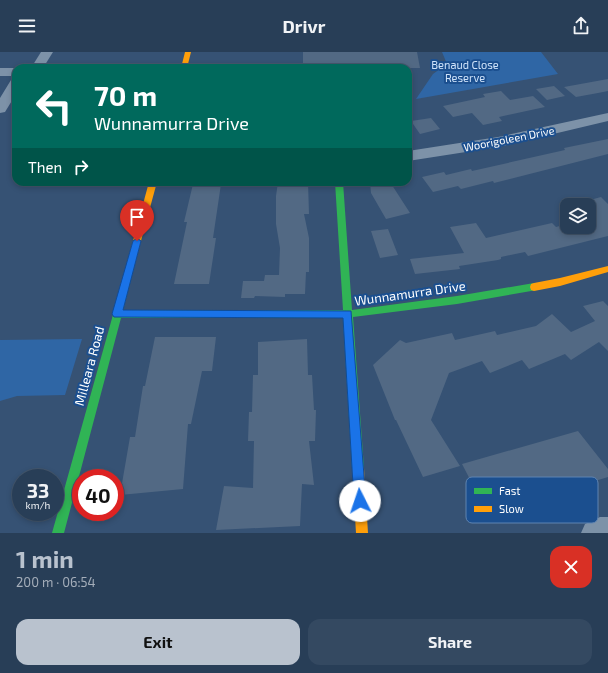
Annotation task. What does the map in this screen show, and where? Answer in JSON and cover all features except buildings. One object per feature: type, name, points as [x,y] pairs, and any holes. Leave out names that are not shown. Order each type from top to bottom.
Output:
[{"type":"street","points":[[40,64],[47,52]]},
{"type":"street","points":[[185,64],[188,52]]},
{"type":"street","points":[[0,72],[12,72]]},
{"type":"street","points":[[0,109],[12,90]]},
{"type":"street","name":"Woorigoleen Drive","points":[[412,155],[498,142],[608,117]]},
{"type":"street","name":"Milleara Road","points":[[58,533],[152,186]]},
{"type":"street","points":[[339,186],[362,533]]},
{"type":"street","name":"Wunnamurra Drive","points":[[117,314],[348,314],[457,300],[560,282],[608,269]]},
{"type":"street","points":[[594,533],[600,530],[608,530]]},
{"type":"green space","name":"Benaud Close Reserve","points":[[442,52],[541,52],[558,74],[416,99],[433,74],[447,64]]},
{"type":"green space","points":[[82,339],[65,395],[17,396],[0,401],[0,340]]},
{"type":"traffic: fast","points":[[339,186],[358,468]]},
{"type":"traffic: fast","points":[[58,533],[131,263]]},
{"type":"traffic: fast","points":[[117,314],[348,314],[457,300],[534,287]]},
{"type":"traffic: slow","points":[[185,64],[188,52]]},
{"type":"traffic: slow","points":[[131,263],[152,186]]},
{"type":"traffic: slow","points":[[534,287],[560,282],[608,269]]},
{"type":"traffic: slow","points":[[358,468],[362,533]]},
{"type":"route","points":[[137,241],[117,314],[348,314],[360,501]]}]
